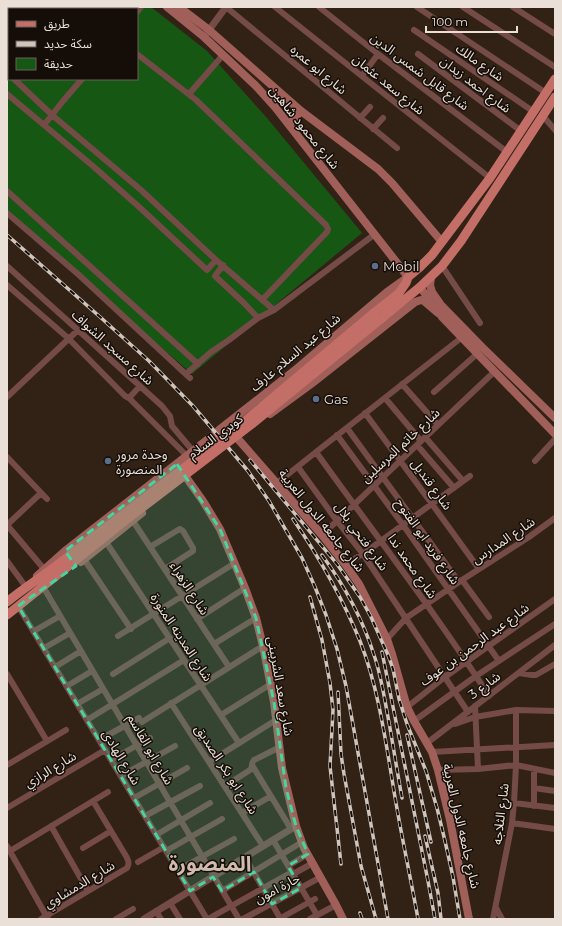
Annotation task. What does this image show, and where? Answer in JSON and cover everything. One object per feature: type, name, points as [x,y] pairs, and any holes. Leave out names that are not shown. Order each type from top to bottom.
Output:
[{"type":"main road","name":"شارع محمود شاهين","points":[[167,7],[206,34],[301,111],[378,169],[392,183],[442,242]]},
{"type":"main road","name":"شارع محمود شاهين","points":[[179,7],[275,107],[408,277]]},
{"type":"main road","name":"شارع عبد السلام عارف","points":[[7,602],[26,587],[65,551],[294,371],[420,267],[432,255],[490,178],[555,79]]},
{"type":"main road","points":[[438,313],[420,287],[442,266],[461,241],[555,98]]},
{"type":"main road","points":[[289,124],[301,111]]},
{"type":"main road","name":"كوبري السلام","points":[[378,315],[399,293],[408,277]]},
{"type":"main road","points":[[431,278],[430,285],[432,292],[441,305],[482,347],[555,417]]},
{"type":"main road","name":"كوبري السلام","points":[[21,604],[63,565],[378,315],[420,287]]},
{"type":"main road","points":[[7,615],[21,604],[45,590],[238,438],[309,386],[415,302],[421,300],[442,317],[555,434]]},
{"type":"main road","points":[[294,371],[309,386]]},
{"type":"main road","points":[[240,414],[252,428]]},
{"type":"main road","name":"شارع جامعه الدول العربية","points":[[238,438],[278,483],[345,564],[372,609],[392,654],[408,707],[414,721],[432,752],[438,770],[450,820],[469,919]]},
{"type":"main road","name":"شارع سعد الشربينى","points":[[177,464],[203,501],[220,529],[256,618],[271,684],[286,788],[294,828],[343,919]]},
{"type":"main road","points":[[65,551],[76,566]]},
{"type":"main road","name":"كوبري السلام","points":[[26,587],[63,565]]},
{"type":"street","points":[[206,34],[226,7]]},
{"type":"street","name":"شارع ابو عمره","points":[[226,7],[397,148]]},
{"type":"street","name":"شارع سعد عثمان","points":[[275,7],[490,178]]},
{"type":"street","name":"شارع قابل شمس الدين","points":[[319,7],[507,152]]},
{"type":"street","points":[[416,7],[546,93]]},
{"type":"street","points":[[463,7],[555,67]]},
{"type":"street","points":[[513,7],[555,34]]},
{"type":"street","name":"شارع مالك","points":[[414,30],[534,112]]},
{"type":"street","points":[[362,76],[378,54]]},
{"type":"street","name":"شارع احمد زيدان","points":[[418,54],[521,131]]},
{"type":"street","points":[[138,55],[189,94],[326,225],[328,229],[327,232],[262,300]]},
{"type":"street","points":[[189,94],[224,55]]},
{"type":"street","points":[[15,80],[52,115],[141,190],[216,260],[274,310]]},
{"type":"street","points":[[44,126],[81,80]]},
{"type":"street","points":[[7,94],[94,167],[207,270],[216,260]]},
{"type":"street","points":[[360,118],[370,107]]},
{"type":"street","points":[[543,116],[555,130]]},
{"type":"street","points":[[373,129],[383,118]]},
{"type":"street","points":[[7,191],[198,364]]},
{"type":"street","points":[[7,213],[79,275],[188,376],[211,352],[258,318],[274,310],[375,234]]},
{"type":"street","name":"شارع مسجد الشواف","points":[[7,266],[166,410],[170,416],[172,426],[190,454]]},
{"type":"street","points":[[223,266],[215,276],[258,318]]},
{"type":"street","points":[[442,266],[480,323]]},
{"type":"street","points":[[7,285],[68,338],[141,410],[190,454]]},
{"type":"street","points":[[7,397],[78,330]]},
{"type":"street","points":[[278,483],[462,338]]},
{"type":"street","points":[[434,392],[477,354]]},
{"type":"street","name":"شارع خاتم المرسلين","points":[[322,535],[494,372]]},
{"type":"street","points":[[402,384],[438,425]]},
{"type":"street","points":[[129,398],[140,386]]},
{"type":"street","points":[[385,398],[421,441],[454,488]]},
{"type":"street","name":"شارع قنديل","points":[[365,414],[401,460],[479,569]]},
{"type":"street","points":[[347,428],[412,518],[489,617]]},
{"type":"street","name":"شارع فريد ابو الفتوح","points":[[337,436],[403,525],[499,661]]},
{"type":"street","points":[[535,462],[555,439]]},
{"type":"street","points":[[421,441],[463,481]]},
{"type":"street","name":"شارع محمد ندا","points":[[316,452],[426,604],[489,696]]},
{"type":"street","points":[[7,456],[46,499]]},
{"type":"street","name":"شارع فتحي بلال","points":[[298,467],[363,554],[468,712]]},
{"type":"street","points":[[345,564],[363,554],[470,476]]},
{"type":"street","points":[[41,493],[7,525],[44,569]]},
{"type":"street","name":"شارع المدارس","points":[[386,639],[406,618],[460,581],[529,537],[555,518]]},
{"type":"street","name":"شارع الزهراء","points":[[133,521],[229,667]]},
{"type":"street","points":[[150,548],[180,529],[183,532],[193,548],[193,551],[165,569]]},
{"type":"street","name":"شارع المدينه المنورة","points":[[106,542],[239,743]]},
{"type":"street","points":[[84,559],[130,629]]},
{"type":"street","points":[[7,560],[26,587]]},
{"type":"street","points":[[118,636],[235,563]]},
{"type":"street","points":[[197,619],[245,588]]},
{"type":"street","name":"شارع ابو القاسم","points":[[45,590],[238,919]]},
{"type":"street","name":"شارع عبد الرحمن بن عوف","points":[[408,707],[445,677],[555,600]]},
{"type":"street","name":"شارع الهادى","points":[[21,604],[34,631],[77,704],[208,919]]},
{"type":"street","points":[[34,631],[60,616]]},
{"type":"street","points":[[214,644],[256,618]]},
{"type":"street","points":[[414,721],[476,676],[555,624]]},
{"type":"street","points":[[44,648],[70,633]]},
{"type":"street","points":[[113,674],[170,638]]},
{"type":"street","name":"شارع 3","points":[[427,743],[555,645]]},
{"type":"street","points":[[99,740],[171,703],[263,646]]},
{"type":"street","points":[[55,666],[81,651]]},
{"type":"street","points":[[87,720],[184,660]]},
{"type":"street","points":[[519,673],[536,675],[555,664]]},
{"type":"street","points":[[67,686],[92,671]]},
{"type":"street","points":[[7,674],[47,741]]},
{"type":"street","points":[[221,715],[271,684]]},
{"type":"street","points":[[77,704],[103,689]]},
{"type":"street","name":"شارع ابو بكر الصديق","points":[[171,703],[263,846]]},
{"type":"street","points":[[475,706],[478,769]]},
{"type":"street","points":[[450,726],[475,717],[516,710],[555,711]]},
{"type":"street","name":"شارع الثلاجه","points":[[493,919],[512,823],[516,765],[516,710]]},
{"type":"street","points":[[209,762],[276,720]]},
{"type":"street","points":[[8,761],[66,730]]},
{"type":"street","points":[[111,760],[150,738]]},
{"type":"street","points":[[432,752],[555,745]]},
{"type":"street","points":[[121,776],[175,746]]},
{"type":"street","points":[[225,786],[250,770],[254,760],[280,747]]},
{"type":"street","name":"شارع الرازي","points":[[7,808],[105,750]]},
{"type":"street","points":[[144,919],[294,828],[271,796],[252,765]]},
{"type":"street","points":[[438,770],[478,769],[516,765],[555,773]]},
{"type":"street","points":[[134,798],[187,768]]},
{"type":"street","points":[[534,769],[534,806]]},
{"type":"street","points":[[145,816],[200,786]]},
{"type":"street","points":[[534,788],[555,791]]},
{"type":"street","points":[[45,918],[8,848],[51,826],[108,792]]},
{"type":"street","points":[[242,813],[271,796]]},
{"type":"street","points":[[82,848],[111,831],[93,801]]},
{"type":"street","points":[[156,835],[210,803]]},
{"type":"street","points":[[514,803],[555,808]]},
{"type":"street","points":[[138,862],[191,837],[222,819]]},
{"type":"street","points":[[512,823],[555,829]]},
{"type":"street","points":[[51,826],[88,891]]},
{"type":"street","name":"شارع الدمشاوي","points":[[45,918],[127,868],[128,860],[111,831]]},
{"type":"street","points":[[178,870],[234,839]]},
{"type":"street","points":[[273,840],[317,915]]},
{"type":"street","points":[[222,891],[302,842]]},
{"type":"street","points":[[288,866],[308,854]]},
{"type":"street","points":[[245,857],[279,919],[315,899]]},
{"type":"street","points":[[208,919],[263,888],[313,863]]},
{"type":"street","name":"حارة امون","points":[[244,919],[321,877]]},
{"type":"street","points":[[170,903],[180,919]]},
{"type":"street","points":[[310,919],[336,905]]},
{"type":"street","points":[[496,908],[502,919]]},
{"type":"street","points":[[116,919],[133,909]]},
{"type":"street","points":[[156,912],[161,919]]},
{"type":"highlighted area","points":[[177,464],[220,529],[256,618],[274,702],[286,788],[296,826],[308,854],[288,866],[301,888],[272,904],[254,872],[222,891],[213,877],[190,891],[18,606],[76,566],[65,551]]},
{"type":"green space","points":[[7,7],[151,7],[207,51],[267,118],[362,233],[192,374],[7,213]]},
{"type":"railway","points":[[7,235],[149,361],[193,406],[248,471],[269,501],[302,558],[326,615],[337,649],[346,686],[388,919]]},
{"type":"railway","points":[[250,460],[337,564],[360,597],[371,617],[393,669],[399,699],[407,724],[426,771],[437,808],[453,877],[460,919]]},
{"type":"railway","points":[[293,519],[338,593],[360,641],[372,676],[418,919]]},
{"type":"railway","points":[[322,555],[338,578],[352,603],[370,642],[379,670],[384,693],[402,798]]},
{"type":"railway","points":[[310,597],[322,640],[330,683],[333,710],[330,766],[341,864]]},
{"type":"railway","points":[[382,652],[435,919]]},
{"type":"railway","points":[[338,692],[341,754],[344,774],[361,866],[376,919]]},
{"type":"railway","points":[[407,735],[431,842]]},
{"type":"railway","points":[[425,836],[438,893],[441,919]]},
{"type":"railway","points":[[360,913],[362,919]]},
{"type":"place","name":"Mobil","points":[[375,266]]},
{"type":"place","name":"Gas","points":[[316,399]]},
{"type":"place","name":"وحدة مرور المنصورة","points":[[108,461]]},
{"type":"district","name":"المنصورة","points":[[210,863]]}]
